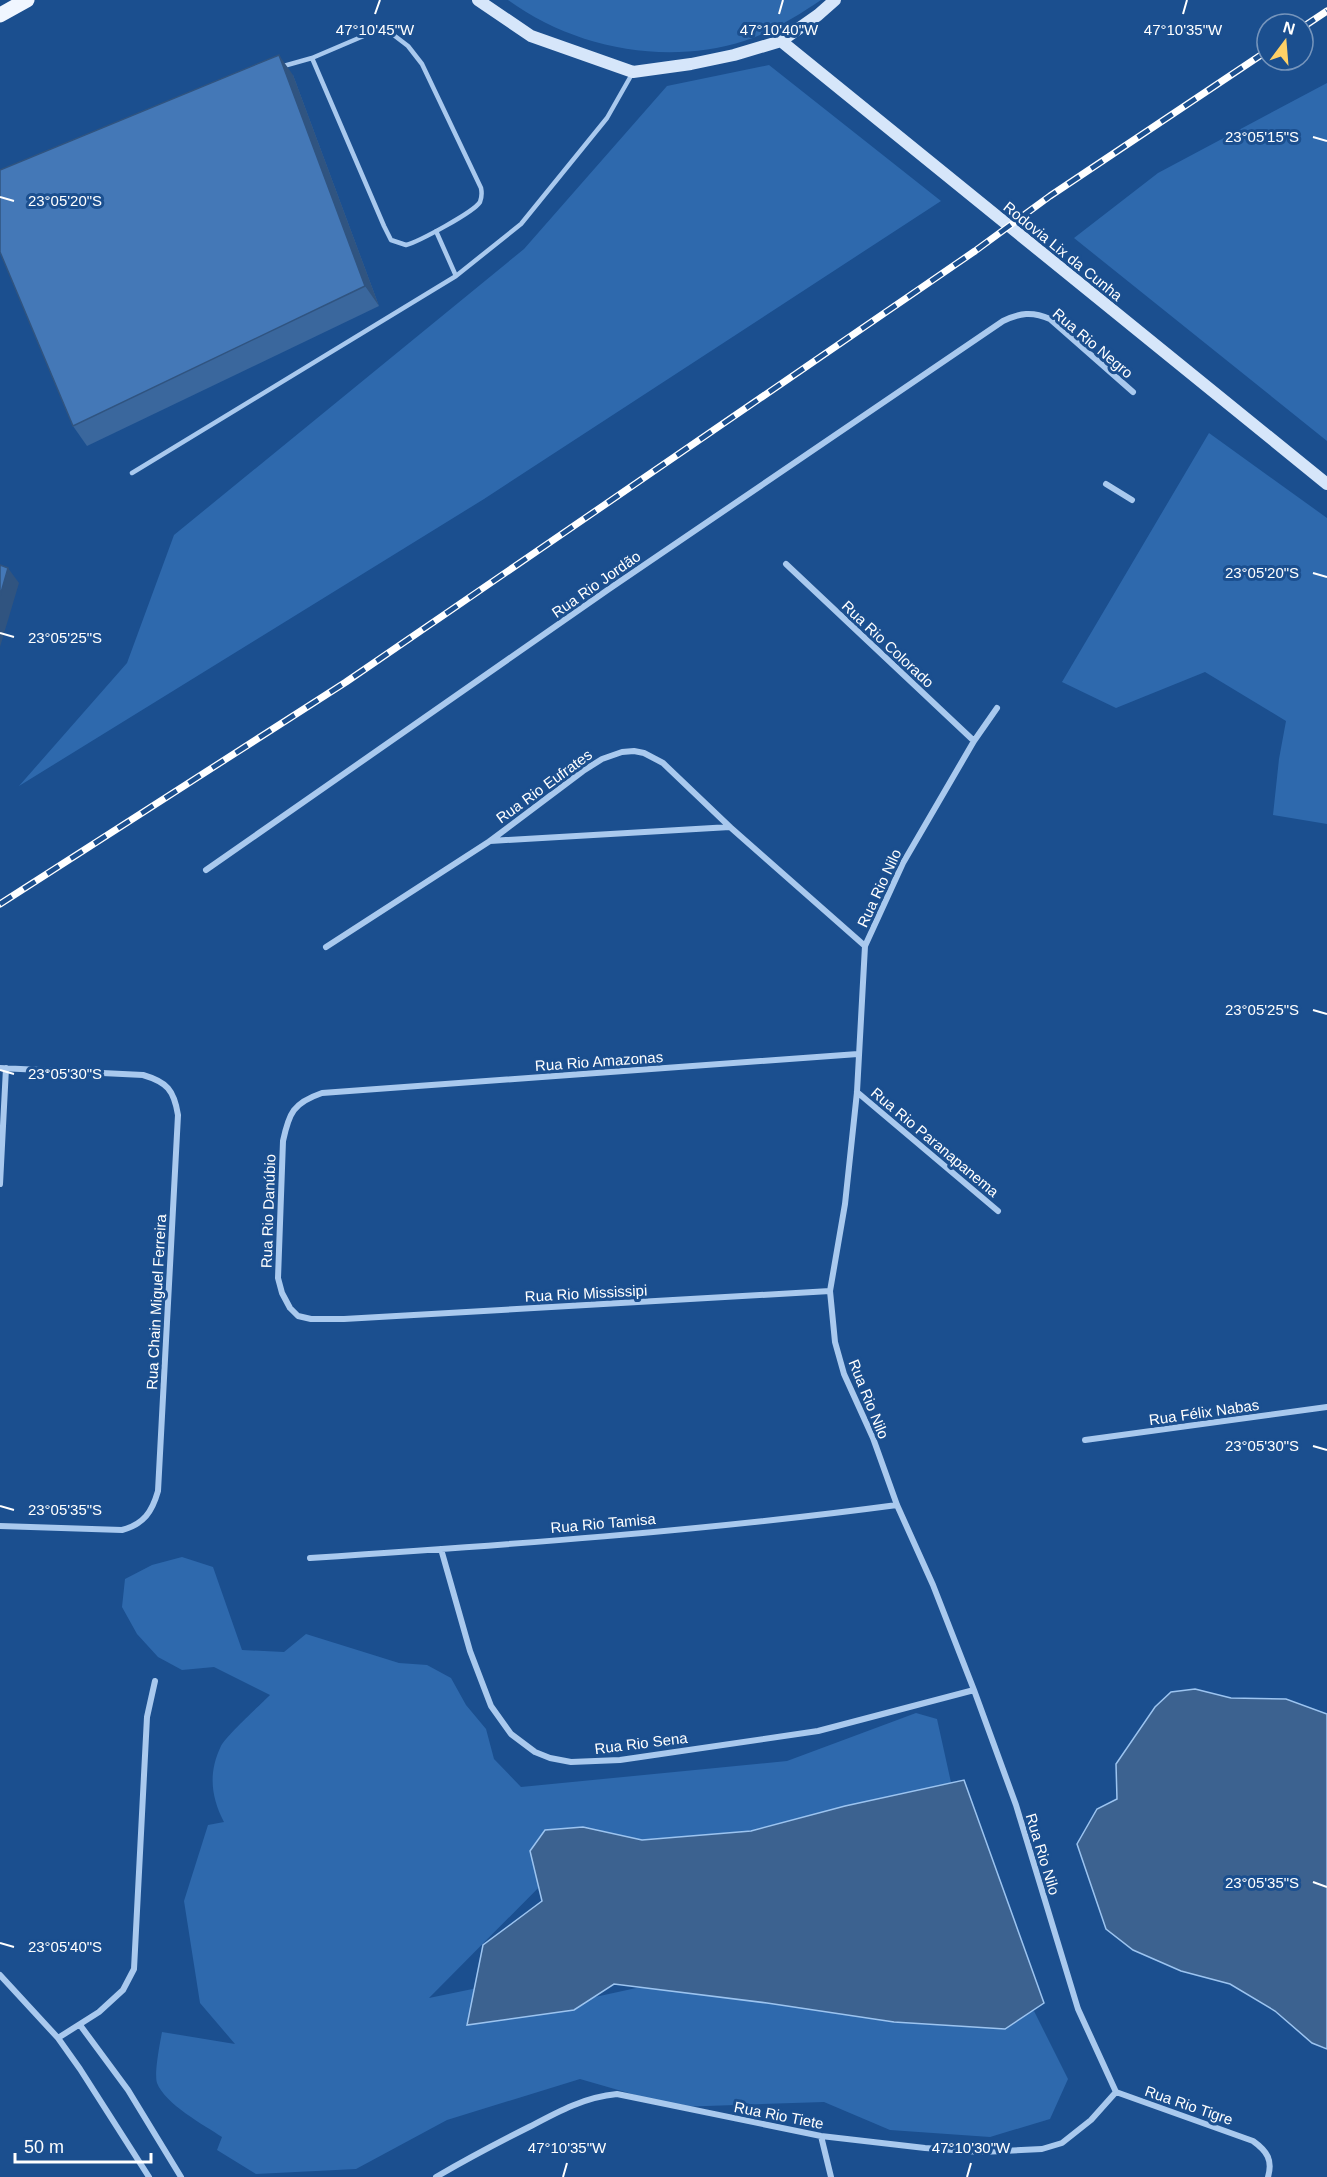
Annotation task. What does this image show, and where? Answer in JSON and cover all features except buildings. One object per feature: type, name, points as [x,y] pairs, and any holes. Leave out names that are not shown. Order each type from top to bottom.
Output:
[{"type":"main road","points":[[0,15],[27,0]]},
{"type":"main road","points":[[478,0],[531,36],[633,72],[734,55],[781,41],[835,0]]},
{"type":"main road","name":"Rodovia Lix da Cunha","points":[[781,41],[1327,484]]},
{"type":"street","name":"Rua Rio Negro","points":[[1003,321],[1015,315],[1028,313],[1040,314],[1050,319],[1133,392]]},
{"type":"street","name":"Rua Rio Jordão","points":[[207,870],[609,590],[1003,321]]},
{"type":"street","points":[[1106,484],[1132,500]]},
{"type":"street","name":"Rua Rio Colorado","points":[[786,564],[974,741]]},
{"type":"street","name":"Rua Rio Nilo","points":[[997,708],[974,741],[903,864],[865,946],[856,1092],[845,1204],[830,1291],[835,1342],[844,1374],[873,1438],[897,1505],[933,1585],[974,1690],[1016,1805],[1078,2009],[1116,2092]]},
{"type":"street","name":"Rua Rio Eufrates","points":[[326,947],[490,841],[602,759],[622,752],[634,751],[644,753],[663,763],[729,827],[865,946]]},
{"type":"street","name":"Rua Rio Eufrates","points":[[490,841],[729,827]]},
{"type":"street","name":"Rua Rio Amazonas","points":[[341,1092],[858,1054]]},
{"type":"street","points":[[0,1184],[3,1068]]},
{"type":"street","name":"Rua Chain Miguel Ferreira","points":[[0,1526],[122,1530],[138,1524],[153,1509],[158,1491],[178,1115],[176,1100],[168,1087],[158,1079],[143,1075],[3,1068]]},
{"type":"street","name":"Rua Rio Danúbio","points":[[341,1092],[321,1094],[305,1099],[295,1106],[286,1125],[283,1141],[278,1278],[290,1308],[298,1316],[311,1319],[344,1319]]},
{"type":"street","name":"Rua Rio Paranapanema","points":[[856,1092],[998,1211]]},
{"type":"street","name":"Rua Rio Mississipi","points":[[344,1319],[830,1291]]},
{"type":"street","name":"Rua Félix Nabas","points":[[1085,1440],[1327,1407]]},
{"type":"street","name":"Rua Rio Tamisa","points":[[310,1558],[799,1518],[897,1505]]},
{"type":"street","name":"Rua Rio Sena","points":[[441,1549],[471,1651],[491,1706],[511,1734],[535,1752],[550,1758],[571,1762],[620,1760],[818,1731],[974,1690]]},
{"type":"street","points":[[58,2038],[80,2025],[123,1990],[134,1969],[147,1717],[155,1682]]},
{"type":"street","points":[[0,1975],[58,2038],[148,2177]]},
{"type":"street","points":[[80,2025],[128,2090],[181,2177]]},
{"type":"street","name":"Rua Rio Tiete","points":[[436,2177],[487,2148],[578,2102],[600,2096],[617,2094],[821,2136],[926,2148],[1016,2152],[1042,2149],[1062,2143],[1091,2120],[1116,2092]]},
{"type":"street","name":"Rua Rio Tigre","points":[[1116,2092],[1254,2141],[1269,2155],[1268,2177]]},
{"type":"street","points":[[821,2136],[831,2177]]},
{"type":"lane","points":[[278,68],[312,58],[381,29],[391,33],[408,45],[422,64],[481,188],[482,196],[477,206],[436,231],[405,245],[391,240],[372,203],[312,58]]},
{"type":"lane","points":[[132,473],[456,276],[521,224],[607,118],[633,72]]},
{"type":"lane","points":[[436,231],[456,276]]},
{"type":"shaded area","points":[[508,0],[821,0],[784,23],[744,41],[683,52],[652,52],[591,41],[534,17]]},
{"type":"shaded area","points":[[769,65],[941,201],[484,499],[19,786],[127,663],[174,535],[524,249],[667,86]]},
{"type":"shaded area","points":[[1327,83],[1327,441],[1074,238],[1158,173]]},
{"type":"shaded area","points":[[1209,433],[1327,518],[1327,824],[1273,815],[1286,721],[1205,672],[1116,708],[1062,682]]},
{"type":"shaded area","points":[[182,1557],[213,1567],[242,1650],[284,1652],[306,1634],[399,1663],[427,1665],[451,1678],[466,1705],[486,1729],[494,1759],[521,1787],[787,1761],[916,1713],[937,1719],[952,1787],[881,1847],[558,1868],[429,1998],[487,1986],[540,2009],[650,1985],[901,2020],[1034,2011],[1068,2079],[1050,2119],[990,2137],[890,2130],[824,2102],[677,2107],[580,2079],[447,2120],[356,2169],[256,2174],[217,2150],[222,2137],[168,2099],[157,2083],[157,2066],[162,2032],[235,2044],[200,2003],[184,1901],[208,1825],[224,1822],[216,1803],[213,1785],[214,1766],[221,1746],[270,1695],[214,1667],[182,1670],[158,1657],[137,1634],[122,1607],[125,1579],[152,1565]]},
{"type":"shaded area","points":[[1195,1689],[1231,1698],[1286,1699],[1327,1714],[1327,2049],[1312,2043],[1275,2011],[1230,1984],[1181,1971],[1133,1950],[1106,1929],[1077,1844],[1097,1809],[1117,1799],[1116,1764],[1155,1707],[1171,1692]]},
{"type":"shaded area","points":[[964,1780],[1044,2003],[1005,2029],[894,2022],[614,1984],[574,2010],[467,2025],[483,1945],[542,1901],[530,1851],[545,1830],[583,1827],[642,1840],[751,1831],[845,1806]]},
{"type":"railway","points":[[1315,19],[1327,11]]},
{"type":"railway","points":[[0,904],[346,682],[975,251],[1050,196],[1255,59]]}]
